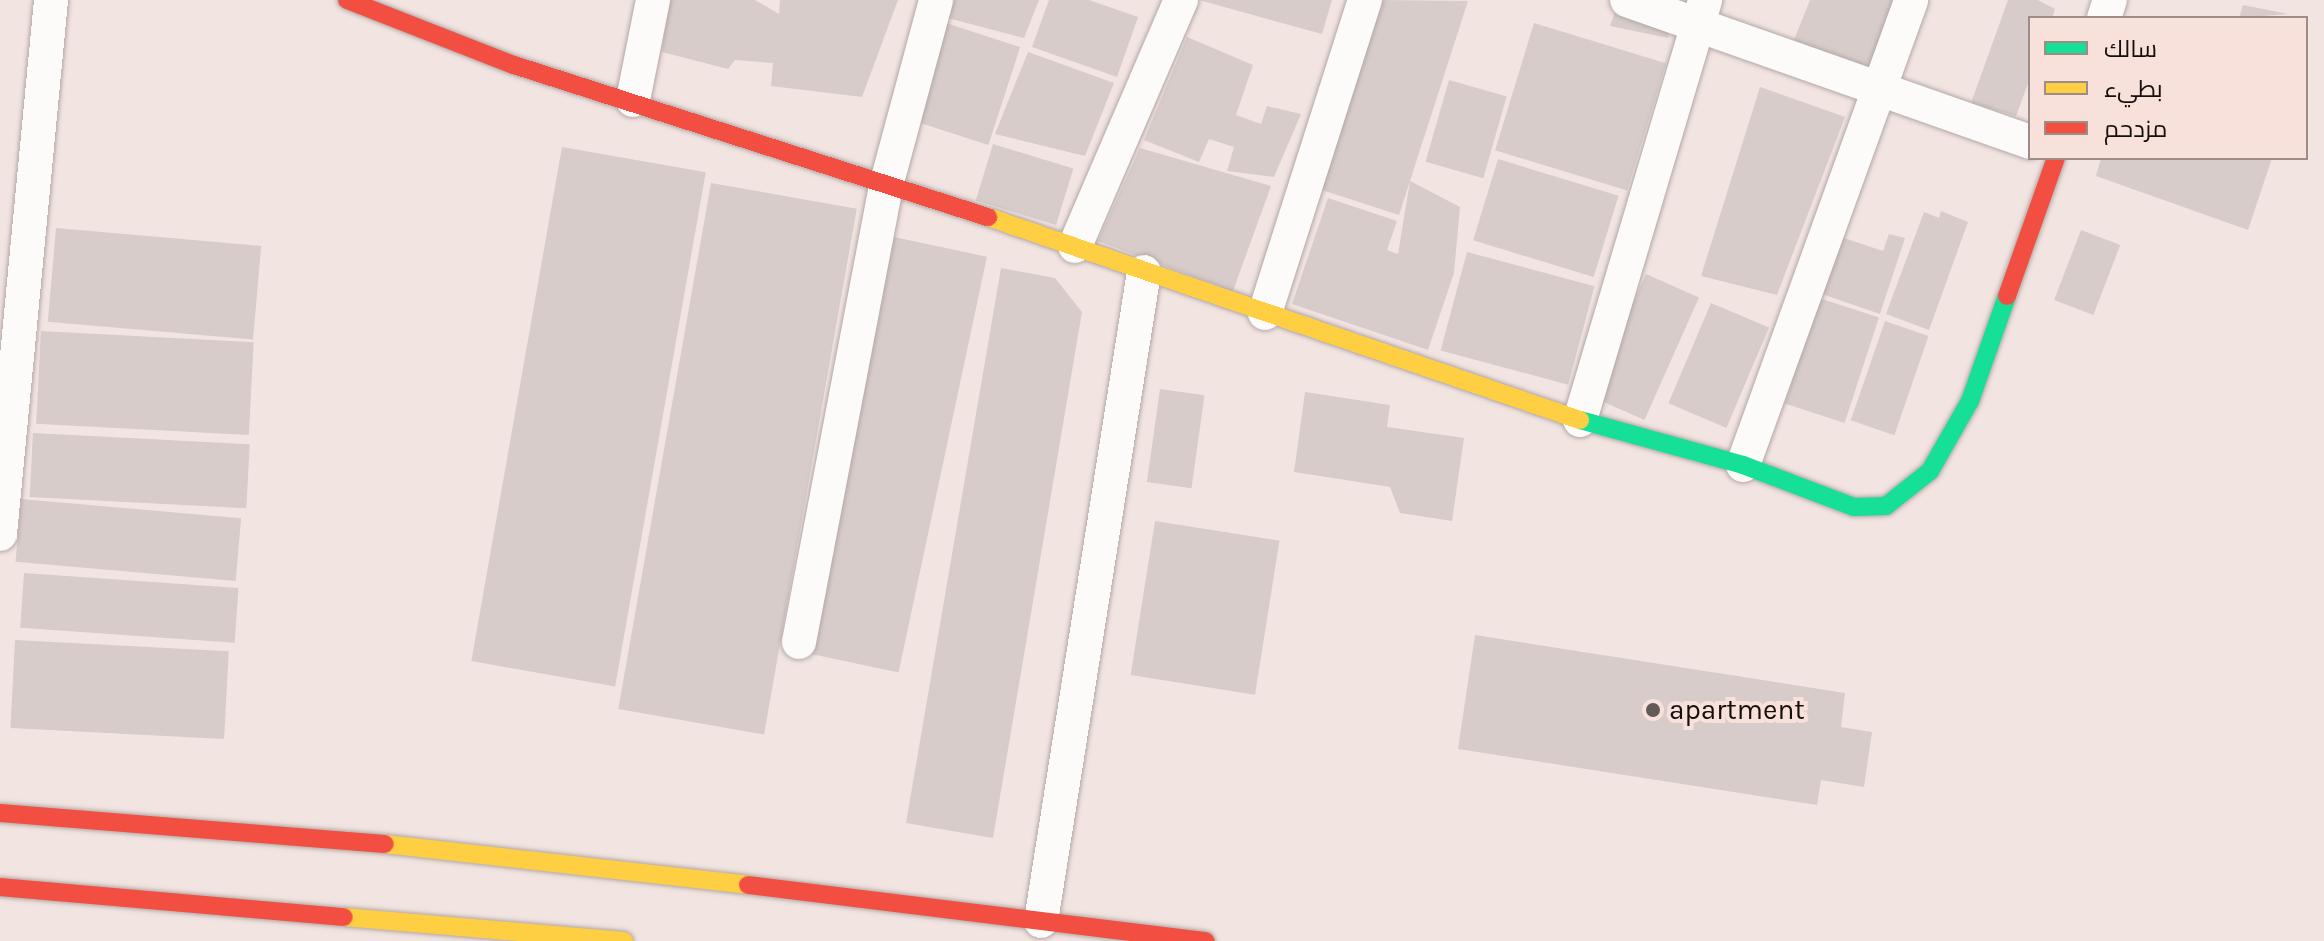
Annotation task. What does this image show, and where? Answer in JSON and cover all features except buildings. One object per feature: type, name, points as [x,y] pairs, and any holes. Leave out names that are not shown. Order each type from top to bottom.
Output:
[{"type":"street","points":[[0,534],[51,0]]},
{"type":"street","points":[[347,0],[514,65],[887,182],[1580,420],[1743,465],[1854,507],[1886,506],[1930,471],[1970,401],[2055,160]]},
{"type":"street","points":[[633,100],[653,0]]},
{"type":"street","points":[[799,642],[887,182],[936,0]]},
{"type":"street","points":[[1075,246],[1181,0]]},
{"type":"street","points":[[1265,313],[1365,0]]},
{"type":"street","points":[[1627,0],[1701,12],[2028,141]]},
{"type":"street","points":[[1743,465],[1911,0]]},
{"type":"street","points":[[1580,420],[1701,12]]},
{"type":"street","points":[[1041,921],[1144,272]]},
{"type":"street","points":[[0,813],[480,852],[1206,941]]},
{"type":"street","points":[[0,887],[624,941]]},
{"type":"traffic: fast","points":[[1580,420],[1743,465],[1854,507],[1886,506],[1930,471],[1970,401],[2007,296]]},
{"type":"traffic: slow","points":[[988,217],[1580,420]]},
{"type":"traffic: slow","points":[[385,844],[748,885]]},
{"type":"traffic: slow","points":[[344,917],[624,941]]},
{"type":"traffic: jam","points":[[347,0],[514,65],[988,217]]},
{"type":"traffic: jam","points":[[2007,296],[2055,160]]},
{"type":"traffic: jam","points":[[0,813],[385,844]]},
{"type":"traffic: jam","points":[[748,885],[1206,941]]},
{"type":"traffic: jam","points":[[0,887],[344,917]]},
{"type":"place","name":"apartment","points":[[1653,710]]}]
